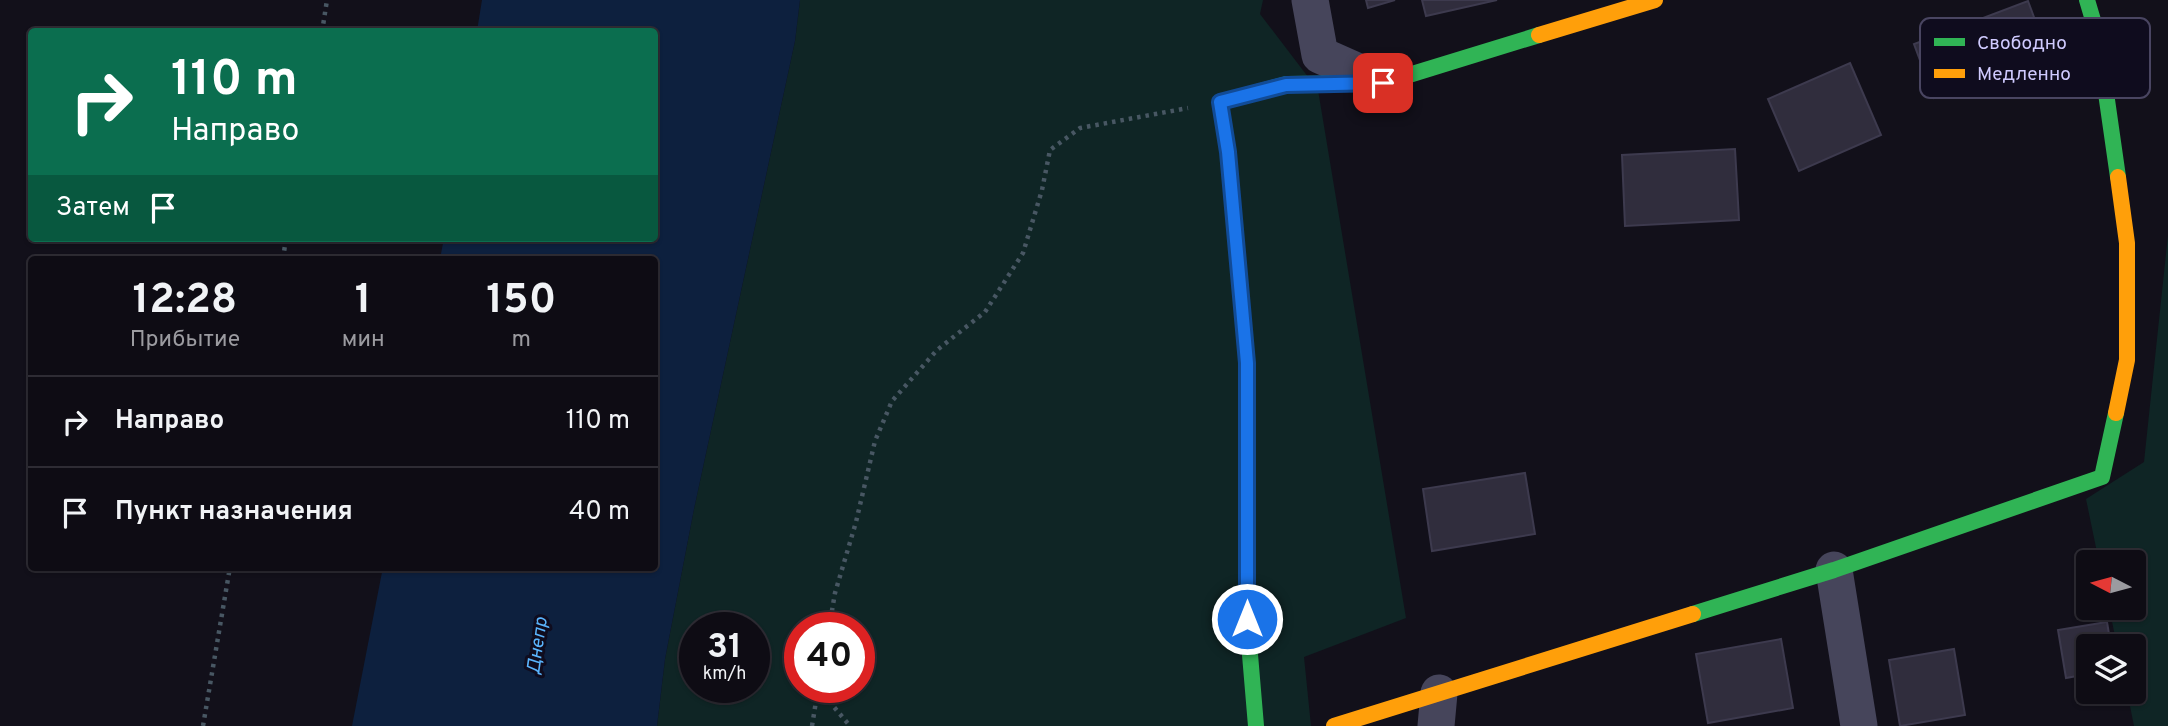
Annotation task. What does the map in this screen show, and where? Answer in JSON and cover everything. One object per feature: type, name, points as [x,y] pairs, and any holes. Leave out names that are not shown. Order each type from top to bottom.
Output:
[{"type":"street","points":[[1310,0],[1320,55],[1383,83]]},
{"type":"street","points":[[1256,726],[1247,619],[1247,363],[1228,152],[1220,102],[1286,85],[1383,83],[1655,0]]},
{"type":"street","points":[[2087,0],[2092,18]]},
{"type":"street","points":[[1334,726],[1437,710],[2102,477],[2127,360],[2127,243],[2107,98]]},
{"type":"street","points":[[1834,570],[1859,726]]},
{"type":"path","points":[[323,28],[327,0]]},
{"type":"path","points":[[832,612],[875,441],[892,401],[937,350],[985,312],[1023,253],[1042,190],[1050,150],[1080,128],[1220,102]]},
{"type":"path","points":[[203,726],[229,571]]},
{"type":"path","points":[[813,726],[816,703]]},
{"type":"path","points":[[831,703],[850,726]]},
{"type":"green space","points":[[800,0],[1263,0],[1260,14],[1318,90],[1406,618],[1304,657],[1311,726],[657,726],[665,659],[694,509],[795,41]]},
{"type":"green space","points":[[2168,235],[2168,726],[2134,726],[2130,704],[2146,704],[2146,634],[2115,634],[2112,620],[2146,620],[2146,550],[2097,550],[2086,499],[2144,462]]},
{"type":"water","name":"Днепр","points":[[482,0],[800,0],[795,41],[694,509],[665,659],[657,726],[352,726],[382,571],[658,571],[658,256],[441,256],[443,242],[658,242],[658,28],[477,28]]},
{"type":"building","points":[[1366,0],[1395,0],[1368,8]]},
{"type":"building","points":[[1422,0],[1497,0],[1426,16]]},
{"type":"building","points":[[2028,1],[2034,18],[1983,18]]},
{"type":"building","points":[[1920,42],[1920,60],[1914,44]]},
{"type":"building","points":[[1850,63],[1881,135],[1799,171],[1768,99]]},
{"type":"building","points":[[1735,149],[1739,220],[1625,226],[1622,155]]},
{"type":"building","points":[[1525,473],[1535,534],[1432,551],[1423,489]]},
{"type":"building","points":[[2107,622],[2109,634],[2076,634],[2076,676],[2066,678],[2058,630]]},
{"type":"building","points":[[1781,639],[1793,708],[1708,723],[1696,654]]},
{"type":"building","points":[[1954,649],[1965,715],[1900,726],[1889,660]]},
{"type":"traffic: fast","points":[[2087,0],[2092,18]]},
{"type":"traffic: fast","points":[[1256,726],[1247,619],[1247,363],[1228,152],[1220,102],[1287,84],[1383,83],[1539,35]]},
{"type":"traffic: fast","points":[[2107,98],[2118,177]]},
{"type":"traffic: fast","points":[[1693,614],[1834,570],[2102,477],[2116,413]]},
{"type":"traffic: slow","points":[[1539,35],[1655,0]]},
{"type":"traffic: slow","points":[[2116,413],[2127,360],[2127,243],[2118,177]]},
{"type":"traffic: slow","points":[[1334,726],[1693,614]]},
{"type":"route","points":[[1247,619],[1247,363],[1228,152],[1220,102],[1286,85],[1383,83]]}]
